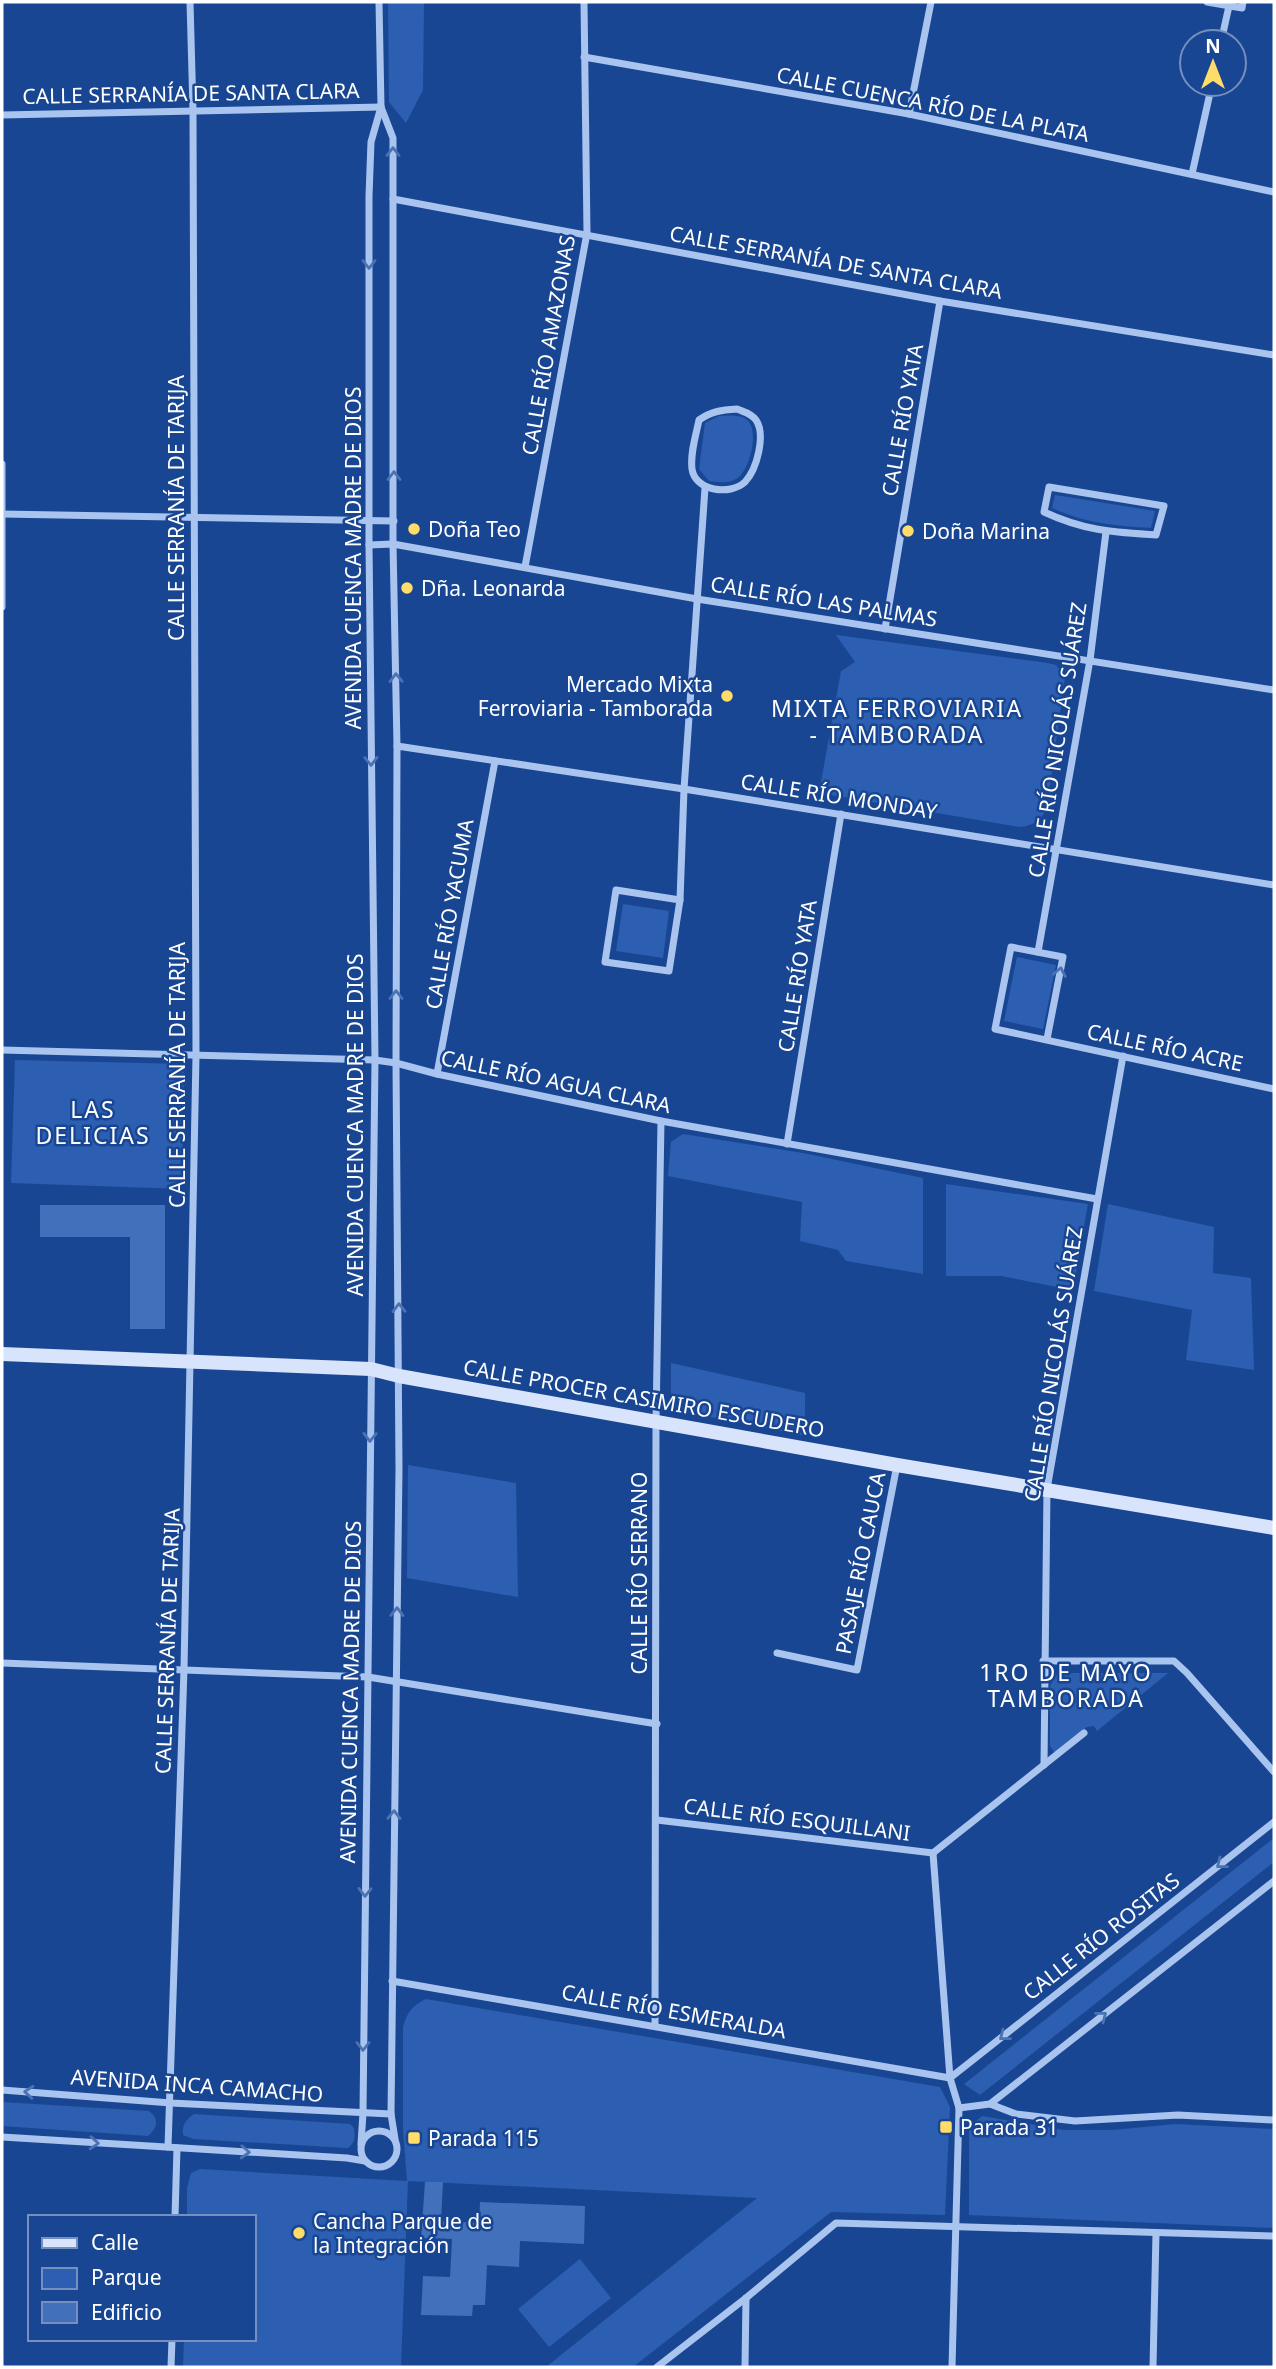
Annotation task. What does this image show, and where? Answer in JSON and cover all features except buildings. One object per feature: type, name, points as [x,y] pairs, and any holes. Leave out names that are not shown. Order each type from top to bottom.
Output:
[{"type":"main road","name":"CALLE PROCER CASIMIRO ESCUDERO","points":[[2,1354],[371,1369],[897,1465],[1274,1528]]},
{"type":"street","name":"CALLE SERRANÍA DE TARIJA","points":[[175,2215],[171,2103],[184,1669],[196,1056],[193,110],[190,2]]},
{"type":"street","name":"AVENIDA CUENCA MADRE DE DIOS","points":[[361,2144],[374,1060],[369,196],[371,142],[381,107],[379,2]]},
{"type":"street","name":"CALLE RÍO AMAZONAS","points":[[525,567],[587,233],[584,2]]},
{"type":"street","points":[[909,114],[931,2]]},
{"type":"street","points":[[1208,2],[1229,6],[1242,5]]},
{"type":"street","points":[[1224,28],[1229,6]]},
{"type":"street","name":"CALLE CUENCA RÍO DE LA PLATA","points":[[584,57],[909,114],[1274,192]]},
{"type":"street","points":[[1192,174],[1209,98]]},
{"type":"street","name":"CALLE SERRANÍA DE SANTA CLARA","points":[[2,115],[381,107]]},
{"type":"street","name":"AVENIDA CUENCA MADRE DE DIOS","points":[[381,107],[393,138],[399,1376],[391,2115],[395,2139]]},
{"type":"street","name":"CALLE SERRANÍA DE SANTA CLARA","points":[[393,199],[587,233],[940,301],[1274,355]]},
{"type":"street","name":"CALLE RÍO YATA","points":[[885,629],[940,301]]},
{"type":"street","points":[[737,409],[750,414],[758,422],[760,435],[759,450],[750,474],[743,484],[728,490],[705,488],[697,481],[692,471],[699,420],[719,410],[737,409]]},
{"type":"street","points":[[2,464],[2,607]]},
{"type":"street","points":[[1049,487],[1164,506],[1156,535],[1106,532],[1070,524],[1044,512],[1049,487]]},
{"type":"street","points":[[680,900],[616,890],[605,962],[669,971],[680,900],[684,789],[705,488]]},
{"type":"street","points":[[2,514],[394,521]]},
{"type":"street","name":"CALLE RÍO NICOLÁS SUÁREZ","points":[[1038,953],[1090,660],[1106,532]]},
{"type":"street","name":"CALLE RÍO LAS PALMAS","points":[[369,545],[393,544],[697,599],[1274,690]]},
{"type":"street","name":"CALLE RÍO MONDAY","points":[[397,746],[684,789],[1274,885]]},
{"type":"street","name":"CALLE RÍO YACUMA","points":[[437,1074],[495,761]]},
{"type":"street","name":"CALLE RÍO YATA","points":[[787,1144],[841,814]]},
{"type":"street","points":[[1011,947],[1063,957],[1047,1039],[995,1029],[1011,947]]},
{"type":"street","name":"CALLE RÍO ACRE","points":[[1047,1039],[1274,1089]]},
{"type":"street","name":"CALLE RÍO AGUA CLARA","points":[[2,1050],[374,1060],[662,1121],[1097,1199]]},
{"type":"street","name":"CALLE RÍO NICOLÁS SUÁREZ","points":[[1044,1765],[1043,1661],[1047,1489],[1123,1056]]},
{"type":"street","name":"CALLE RÍO SERRANO","points":[[655,2025],[656,1421],[662,1121]]},
{"type":"street","name":"PASAJE RÍO CAUCA","points":[[777,1653],[857,1670],[897,1465]]},
{"type":"street","points":[[1043,1661],[1174,1661],[1188,1673],[1274,1772]]},
{"type":"street","points":[[2,1663],[368,1677],[657,1724]]},
{"type":"street","points":[[952,2367],[959,2108],[950,2078],[933,1853],[1084,1733]]},
{"type":"street","name":"CALLE RÍO ESQUILLANI","points":[[657,1820],[933,1853]]},
{"type":"street","name":"CALLE RÍO ROSITAS","points":[[950,2078],[1274,1822]]},
{"type":"street","points":[[990,2104],[1274,1881]]},
{"type":"street","name":"CALLE RÍO ESMERALDA","points":[[392,1981],[950,2078]]},
{"type":"street","name":"AVENIDA INCA CAMACHO","points":[[2,2090],[171,2103],[391,2115]]},
{"type":"street","points":[[959,2108],[990,2104],[1016,2114],[1075,2121],[1178,2115],[1274,2120]]},
{"type":"street","points":[[2,2137],[347,2158],[365,2161],[380,2168],[391,2164],[397,2155],[397,2144],[391,2134],[379,2130],[368,2134],[361,2144],[365,2161]]},
{"type":"street","points":[[657,2367],[836,2223],[1274,2236]]},
{"type":"street","points":[[1153,2367],[1156,2233]]},
{"type":"street","points":[[745,2367],[746,2298]]},
{"type":"street","points":[[171,2367],[172,2341]]},
{"type":"green space","points":[[388,2],[424,2],[423,90],[406,123],[389,102]]},
{"type":"green space","points":[[719,416],[743,417],[753,432],[749,460],[741,475],[733,481],[709,481],[699,469],[705,423]]},
{"type":"green space","points":[[1055,495],[1155,511],[1151,528],[1101,523],[1064,513],[1052,508]]},
{"type":"green space","points":[[836,635],[1056,665],[1065,677],[1047,808],[1042,816],[1033,824],[1020,827],[819,793],[841,671],[855,662]]},
{"type":"green space","points":[[623,904],[669,911],[663,958],[616,951]]},
{"type":"green space","points":[[1017,957],[1056,965],[1043,1029],[1004,1021]]},
{"type":"green space","points":[[15,1060],[184,1064],[182,1189],[11,1183]]},
{"type":"green space","points":[[683,1134],[803,1153],[923,1178],[923,1274],[846,1261],[838,1250],[800,1241],[802,1202],[668,1176],[671,1142]]},
{"type":"green space","points":[[946,1184],[1088,1204],[1073,1290],[1001,1276],[946,1276]]},
{"type":"green space","points":[[1108,1204],[1214,1227],[1213,1273],[1251,1278],[1254,1370],[1186,1360],[1192,1310],[1094,1291]]},
{"type":"green space","points":[[671,1363],[805,1393],[805,1436],[671,1409]]},
{"type":"green space","points":[[408,1465],[516,1483],[518,1597],[407,1578]]},
{"type":"green space","points":[[1060,1673],[1168,1673],[1097,1731],[1094,1726],[1087,1727],[1054,1752],[1050,1746],[1050,1686],[1055,1676]]},
{"type":"green space","points":[[1274,1838],[1274,1862],[980,2095],[964,2084]]},
{"type":"green space","points":[[426,1999],[940,2087],[950,2107],[945,2215],[831,2212],[633,2367],[546,2367],[757,2198],[408,2181],[401,2367],[183,2367],[184,2341],[256,2341],[256,2215],[187,2215],[187,2188],[191,2173],[200,2169],[407,2181],[403,2130],[403,2028],[406,2018],[417,2004]]},
{"type":"green space","points":[[2,2102],[149,2111],[156,2124],[148,2136],[2,2126]]},
{"type":"green space","points":[[194,2114],[350,2124],[354,2128],[354,2139],[348,2148],[193,2139],[183,2135],[183,2128]]},
{"type":"green space","points":[[982,2116],[1064,2130],[1112,2130],[1176,2124],[1274,2129],[1274,2228],[969,2215],[969,2127]]},
{"type":"green space","points":[[580,2259],[611,2298],[549,2347],[518,2309]]},
{"type":"place","name":"Doña Teo","points":[[414,529]]},
{"type":"place","name":"Doña Marina","points":[[908,531]]},
{"type":"place","name":"Dña. Leonarda","points":[[407,588]]},
{"type":"place","name":"Mercado Mixta Ferroviaria - Tamborada","points":[[727,696]]},
{"type":"place","name":"Parada 31","points":[[946,2127]]},
{"type":"place","name":"Parada 115","points":[[414,2138]]},
{"type":"place","name":"Cancha Parque de la Integración","points":[[299,2233]]},
{"type":"district","name":"MIXTA FERROVIARIA - TAMBORADA","points":[[897,721]]},
{"type":"district","name":"LAS DELICIAS","points":[[93,1122]]},
{"type":"district","name":"1RO DE MAYO TAMBORADA","points":[[1066,1685]]}]
